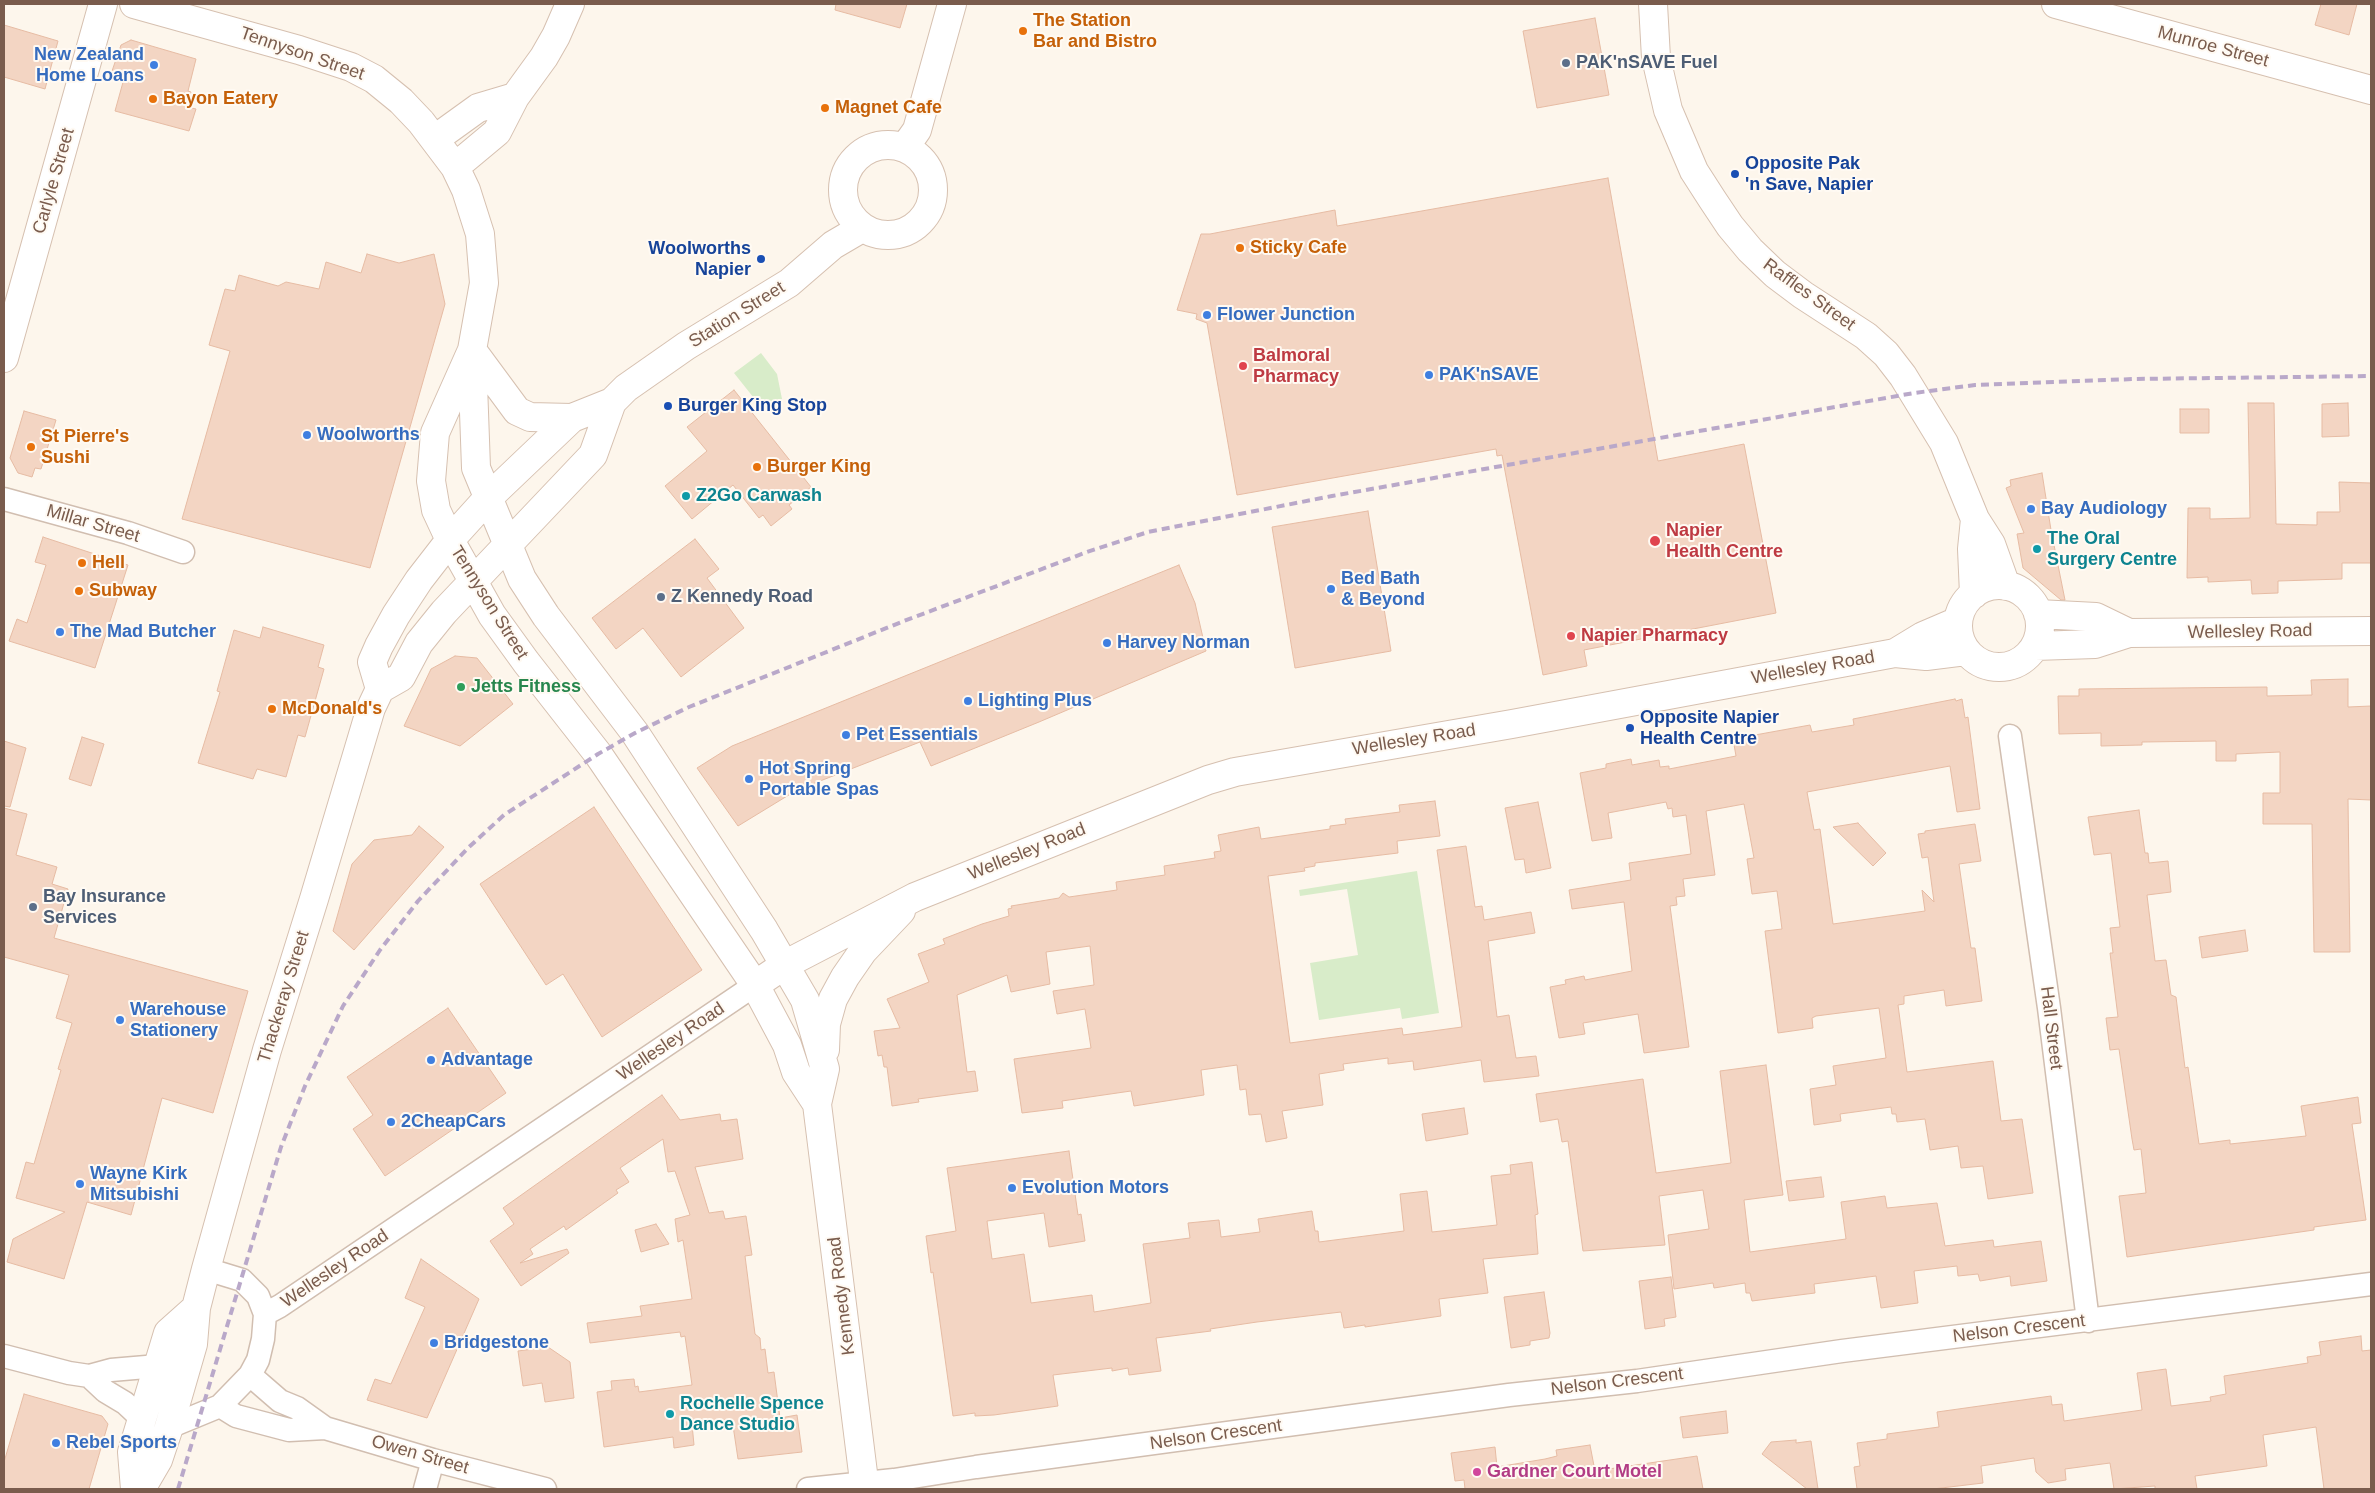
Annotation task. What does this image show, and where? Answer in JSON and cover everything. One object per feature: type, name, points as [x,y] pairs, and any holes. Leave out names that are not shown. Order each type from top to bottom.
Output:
[{"type":"main road","name":"Carlyle Street","points":[[4,358],[104,4]]},
{"type":"main road","name":"Tennyson Street","points":[[134,4],[299,50],[351,68],[374,79],[401,102],[435,139],[455,167],[474,212],[480,234],[484,283],[472,350],[476,468],[507,544],[522,579],[546,616],[636,734],[786,964]]},
{"type":"main road","points":[[455,167],[497,132],[515,97],[544,57],[556,36],[570,4]]},
{"type":"main road","points":[[905,147],[917,130],[952,4]]},
{"type":"main road","name":"Raffles Street","points":[[1653,4],[1656,58],[1668,110],[1694,170],[1730,226],[1750,250],[1775,274],[1802,295],[1866,336],[1886,354],[1907,382],[1944,443],[1974,519],[1991,544],[2006,586]]},
{"type":"main road","name":"Munroe Street","points":[[2056,4],[2371,90]]},
{"type":"main road","points":[[435,139],[478,108],[515,97]]},
{"type":"main road","points":[[886,144],[905,147],[921,158],[931,175],[934,194],[928,212],[915,227],[898,235],[879,235],[862,228],[849,214],[842,197],[844,178],[852,162],[867,149],[886,144]]},
{"type":"main road","name":"Station Street","points":[[488,498],[572,418],[612,402],[626,388],[686,346],[789,283],[833,245],[862,228]]},
{"type":"main road","name":"Tennyson Street","points":[[472,350],[435,433],[431,481],[436,510],[472,580],[504,631],[598,754],[755,985]]},
{"type":"main road","points":[[472,350],[517,411],[530,417],[572,418]]},
{"type":"main road","name":"Station Street","points":[[507,544],[593,454],[612,402]]},
{"type":"main road","points":[[488,498],[450,540],[396,615],[372,662],[380,689],[401,677],[419,643],[472,580],[507,544]]},
{"type":"main road","name":"Raffles Street","points":[[1974,519],[1972,549],[1974,594]]},
{"type":"main road","points":[[2006,586],[2020,591],[2031,601],[2038,614],[2040,625],[2035,646],[2026,657],[2014,664],[2001,668],[1982,663],[1966,651],[1958,632],[1958,621],[1963,606],[1974,594],[1989,587],[2006,586]]},
{"type":"main road","name":"Wellesley Road","points":[[2038,614],[2096,617],[2129,633]]},
{"type":"main road","name":"Wellesley Road","points":[[1895,653],[1923,636],[1958,621]]},
{"type":"main road","name":"Wellesley Road","points":[[2035,646],[2095,644],[2129,633],[2371,631]]},
{"type":"main road","name":"Wellesley Road","points":[[755,985],[786,964],[914,897],[1208,780],[1235,772],[1503,726],[1895,653],[1926,656],[1966,651]]},
{"type":"main road","name":"Thackeray Street","points":[[141,1489],[158,1460],[169,1427],[193,1344],[196,1308],[206,1269],[266,1050],[314,899],[371,708],[380,689]]},
{"type":"main road","points":[[683,878],[716,855]]},
{"type":"main road","points":[[825,1069],[826,1024],[833,999],[863,951],[914,897]]},
{"type":"main road","name":"Kennedy Road","points":[[786,964],[805,1000],[825,1069],[817,1104],[865,1486]]},
{"type":"main road","name":"Kennedy Road","points":[[755,985],[787,1045],[796,1072],[817,1104]]},
{"type":"main road","points":[[135,1489],[132,1452],[168,1333],[196,1308]]},
{"type":"street","name":"Millar Street","points":[[4,499],[128,533],[182,552]]},
{"type":"street","name":"Hall Street","points":[[2010,736],[2049,1008],[2088,1321]]},
{"type":"street","name":"Wellesley Road","points":[[265,1314],[297,1295],[755,985]]},
{"type":"street","points":[[169,1427],[220,1406],[250,1375],[258,1360],[264,1339],[265,1314],[258,1296],[242,1280],[206,1269]]},
{"type":"street","name":"Nelson Crescent","points":[[865,1486],[1490,1398],[1637,1381],[1842,1351],[2371,1284]]},
{"type":"street","points":[[4,1356],[69,1373],[89,1376],[111,1370],[158,1366]]},
{"type":"street","name":"Owen Street","points":[[250,1375],[280,1401],[297,1408],[325,1428],[433,1460],[545,1489]]},
{"type":"street","points":[[89,1376],[104,1391],[125,1403],[142,1418]]},
{"type":"street","name":"Owen Street","points":[[220,1406],[236,1416],[289,1430],[325,1428]]},
{"type":"street","points":[[425,1489],[433,1460]]},
{"type":"street","points":[[808,1489],[865,1486]]},
{"type":"green space","points":[[761,353],[777,374],[782,399],[765,412],[734,373]]},
{"type":"green space","points":[[1417,871],[1439,1013],[1402,1019],[1400,1008],[1319,1020],[1310,963],[1358,955],[1347,889],[1300,896],[1299,890]]},
{"type":"building","points":[[836,4],[907,4],[900,28],[835,10]]},
{"type":"building","points":[[2321,4],[2357,4],[2349,35],[2315,25]]},
{"type":"building","name":"PAK'nSAVE Fuel","points":[[1595,18],[1609,95],[1537,108],[1523,31]]},
{"type":"building","points":[[4,25],[58,41],[45,89],[4,77]]},
{"type":"building","points":[[131,40],[196,59],[188,91],[191,92],[187,107],[196,109],[189,131],[115,111],[125,75],[112,71],[121,45]]},
{"type":"building","name":"PAK'nSAVE","points":[[1608,178],[1658,461],[1744,444],[1776,613],[1584,650],[1587,666],[1543,675],[1502,455],[1497,456],[1496,449],[1237,495],[1207,323],[1196,319],[1197,314],[1177,310],[1201,234],[1210,234],[1335,210],[1337,226]]},
{"type":"building","name":"Woolworths","points":[[367,254],[399,263],[434,254],[445,304],[370,568],[182,519],[230,351],[209,345],[225,289],[235,291],[239,275],[278,286],[286,282],[319,289],[326,262],[361,273]]},
{"type":"building","name":"Burger King","points":[[734,390],[811,487],[789,505],[792,509],[771,526],[763,515],[759,518],[733,485],[692,519],[665,486],[707,451],[687,427]]},
{"type":"building","points":[[2248,403],[2274,403],[2276,524],[2317,525],[2317,512],[2340,512],[2339,482],[2371,483],[2371,563],[2342,563],[2342,579],[2278,581],[2278,593],[2252,594],[2251,580],[2208,582],[2208,577],[2187,578],[2188,508],[2210,508],[2210,519],[2250,518]]},
{"type":"building","points":[[2348,403],[2349,436],[2322,437],[2322,404]]},
{"type":"building","points":[[2180,409],[2209,409],[2209,433],[2180,433]]},
{"type":"building","name":"St Pierre's Sushi","points":[[24,411],[56,420],[41,469],[35,468],[32,477],[18,473],[10,458]]},
{"type":"building","points":[[2042,473],[2065,600],[2061,600],[2023,568],[2017,534],[2024,533],[2006,488],[2011,486],[2010,480]]},
{"type":"building","name":"Bed Bath & Beyond","points":[[1368,511],[1391,651],[1295,668],[1272,527]]},
{"type":"building","points":[[43,537],[128,565],[95,668],[9,641],[17,619],[27,623],[37,593],[46,565],[35,562]]},
{"type":"building","name":"Z Kennedy Road","points":[[695,539],[719,569],[707,578],[744,628],[681,677],[643,628],[616,649],[592,618]]},
{"type":"building","points":[[1179,565],[1195,603],[1206,651],[1039,722],[931,766],[920,742],[797,790],[738,826],[697,768],[732,746]]},
{"type":"building","name":"McDonald's","points":[[263,627],[324,645],[318,667],[324,669],[305,737],[298,735],[286,777],[257,769],[253,779],[198,763],[220,692],[217,691],[234,630],[260,638]]},
{"type":"building","name":"Jetts Fitness","points":[[455,656],[477,658],[513,704],[460,746],[404,726],[431,669]]},
{"type":"building","points":[[2348,679],[2348,707],[2371,706],[2371,800],[2348,799],[2350,952],[2314,952],[2312,824],[2263,824],[2263,793],[2280,793],[2280,752],[2236,754],[2236,761],[2216,761],[2216,741],[2142,742],[2142,745],[2101,746],[2101,733],[2059,734],[2058,696],[2079,696],[2079,689],[2267,687],[2267,696],[2312,695],[2311,680]]},
{"type":"building","points":[[1955,699],[1956,701],[1962,699],[1965,718],[1968,717],[1980,809],[1957,812],[1950,766],[1807,792],[1814,830],[1820,829],[1833,924],[1925,911],[1922,890],[1934,902],[1928,857],[1922,858],[1918,834],[1925,833],[1925,831],[1975,824],[1981,861],[1959,864],[1971,948],[1975,948],[1982,1001],[1946,1006],[1944,990],[1904,996],[1904,1004],[1898,1005],[1907,1072],[1993,1061],[2001,1121],[2022,1119],[2033,1193],[1988,1199],[1983,1166],[1961,1168],[1958,1146],[1930,1150],[1925,1119],[1897,1122],[1896,1114],[1892,1114],[1891,1107],[1840,1114],[1841,1121],[1814,1125],[1810,1089],[1836,1085],[1833,1066],[1886,1058],[1879,1008],[1816,1016],[1812,1018],[1813,1028],[1778,1033],[1765,931],[1782,929],[1777,891],[1752,894],[1747,859],[1754,858],[1744,804],[1706,811],[1715,875],[1683,879],[1685,896],[1676,897],[1677,905],[1670,906],[1689,1047],[1644,1053],[1638,1014],[1583,1023],[1585,1034],[1559,1038],[1550,987],[1566,984],[1565,980],[1584,976],[1585,980],[1632,971],[1624,902],[1572,909],[1569,890],[1631,880],[1629,863],[1691,854],[1686,815],[1673,817],[1672,808],[1668,809],[1666,802],[1608,813],[1612,838],[1592,841],[1580,773],[1606,768],[1606,764],[1631,759],[1632,765],[1659,760],[1660,767],[1669,766],[1669,769],[1736,756],[1733,739],[1810,725],[1812,732],[1854,725],[1853,719]]},
{"type":"building","points":[[82,737],[104,744],[91,786],[69,779]]},
{"type":"building","points":[[4,741],[26,748],[10,807],[4,806]]},
{"type":"building","points":[[1435,801],[1440,836],[1397,841],[1398,853],[1315,863],[1315,866],[1304,868],[1305,871],[1268,876],[1290,1043],[1402,1028],[1403,1035],[1462,1027],[1437,850],[1466,846],[1475,907],[1482,906],[1484,920],[1531,912],[1535,933],[1488,941],[1497,1017],[1509,1015],[1516,1058],[1536,1056],[1539,1076],[1484,1082],[1481,1060],[1414,1070],[1413,1061],[1388,1064],[1388,1058],[1343,1064],[1344,1070],[1319,1074],[1323,1105],[1282,1111],[1287,1138],[1266,1142],[1261,1114],[1249,1115],[1246,1089],[1240,1090],[1237,1065],[1201,1070],[1204,1095],[1134,1106],[1131,1091],[1062,1101],[1063,1108],[1022,1113],[1014,1059],[1091,1048],[1085,1009],[1057,1014],[1053,991],[1094,985],[1090,946],[1046,952],[1050,984],[1011,992],[1007,975],[957,995],[967,1072],[975,1071],[978,1091],[918,1099],[919,1102],[892,1106],[887,1067],[884,1067],[882,1055],[878,1056],[874,1031],[900,1028],[887,999],[929,982],[918,954],[945,944],[943,939],[1009,916],[1008,909],[1012,908],[1011,906],[1059,898],[1063,893],[1069,897],[1117,890],[1116,882],[1165,875],[1164,866],[1215,858],[1214,852],[1221,851],[1218,835],[1259,827],[1261,839],[1330,829],[1330,826],[1346,824],[1345,819],[1400,812],[1399,805]]},
{"type":"building","points":[[1538,802],[1551,868],[1526,873],[1524,859],[1515,860],[1505,808]]},
{"type":"building","points":[[594,807],[702,970],[602,1037],[563,974],[546,985],[480,884]]},
{"type":"building","points":[[4,808],[27,814],[16,855],[57,867],[52,884],[68,889],[54,938],[248,991],[213,1113],[162,1098],[131,1215],[87,1202],[64,1279],[7,1262],[13,1239],[65,1212],[16,1198],[26,1162],[34,1164],[61,1070],[58,1069],[72,1023],[56,1018],[69,975],[4,957]]},
{"type":"building","points":[[2139,810],[2145,853],[2148,853],[2149,863],[2168,861],[2171,892],[2147,895],[2155,961],[2166,960],[2171,995],[2176,997],[2185,1068],[2188,1067],[2199,1144],[2230,1140],[2230,1144],[2306,1136],[2301,1106],[2358,1097],[2361,1123],[2352,1124],[2366,1220],[2314,1227],[2314,1230],[2127,1257],[2119,1196],[2146,1193],[2141,1149],[2134,1150],[2119,1049],[2110,1050],[2106,1018],[2118,1017],[2110,953],[2113,953],[2110,928],[2120,927],[2111,853],[2094,855],[2088,817]]},
{"type":"building","points":[[1858,823],[1886,853],[1873,866],[1833,827]]},
{"type":"building","points":[[419,826],[444,847],[354,950],[333,931],[352,864],[374,840],[412,835]]},
{"type":"building","points":[[2245,930],[2248,951],[2202,958],[2199,937]]},
{"type":"building","points":[[448,1008],[506,1093],[385,1176],[353,1129],[373,1115],[347,1077]]},
{"type":"building","points":[[1766,1065],[1783,1195],[1744,1200],[1750,1252],[1846,1239],[1841,1202],[1885,1196],[1887,1208],[1937,1203],[1945,1246],[1993,1240],[1994,1247],[2041,1241],[2047,1281],[2011,1286],[2010,1276],[1980,1281],[1978,1274],[1958,1276],[1957,1266],[1914,1271],[1918,1303],[1881,1308],[1876,1276],[1814,1284],[1815,1293],[1752,1301],[1750,1293],[1746,1293],[1745,1283],[1714,1288],[1713,1283],[1674,1289],[1668,1235],[1709,1229],[1703,1190],[1659,1196],[1665,1245],[1583,1251],[1568,1141],[1562,1142],[1558,1119],[1540,1122],[1536,1094],[1643,1079],[1656,1173],[1731,1163],[1720,1071]]},
{"type":"building","points":[[662,1095],[680,1120],[720,1114],[721,1121],[737,1119],[743,1159],[695,1167],[709,1213],[723,1211],[725,1219],[746,1216],[752,1255],[745,1256],[755,1334],[760,1338],[761,1350],[765,1349],[768,1373],[774,1372],[780,1418],[797,1415],[802,1452],[738,1459],[732,1419],[692,1424],[694,1445],[674,1448],[673,1437],[604,1447],[597,1392],[612,1390],[611,1381],[634,1379],[635,1387],[638,1386],[639,1392],[692,1385],[685,1336],[681,1337],[680,1332],[590,1343],[587,1323],[642,1316],[640,1306],[692,1299],[683,1240],[678,1242],[675,1219],[690,1215],[675,1171],[668,1172],[663,1139],[620,1168],[629,1182],[616,1190],[618,1193],[566,1230],[564,1226],[530,1249],[533,1254],[520,1263],[567,1249],[569,1253],[521,1286],[490,1241],[514,1224],[503,1208]]},
{"type":"building","points":[[1464,1108],[1468,1134],[1426,1141],[1422,1114]]},
{"type":"building","points":[[1069,1151],[1078,1215],[1081,1214],[1085,1241],[1049,1247],[1044,1213],[987,1221],[992,1259],[1024,1254],[1031,1303],[1092,1295],[1094,1312],[1151,1303],[1143,1244],[1190,1238],[1188,1223],[1219,1220],[1221,1237],[1260,1232],[1258,1219],[1312,1211],[1319,1242],[1404,1231],[1400,1194],[1427,1191],[1432,1232],[1497,1225],[1491,1176],[1511,1174],[1510,1165],[1532,1162],[1538,1214],[1535,1215],[1538,1254],[1483,1259],[1488,1293],[1439,1299],[1441,1316],[1365,1327],[1365,1325],[1344,1328],[1341,1312],[1257,1322],[1210,1329],[1211,1331],[1156,1338],[1161,1371],[1129,1375],[1128,1368],[1112,1371],[1112,1368],[1053,1375],[1058,1406],[994,1415],[975,1416],[975,1413],[953,1416],[933,1272],[931,1273],[926,1236],[956,1231],[947,1168]]},
{"type":"building","points":[[1821,1177],[1824,1197],[1789,1201],[1786,1181]]},
{"type":"building","points":[[656,1224],[669,1244],[641,1252],[635,1230]]},
{"type":"building","name":"Bridgestone","points":[[421,1259],[479,1299],[427,1418],[367,1400],[375,1379],[391,1384],[425,1307],[405,1298]]},
{"type":"building","points":[[1671,1277],[1676,1317],[1664,1319],[1665,1326],[1645,1329],[1639,1281]]},
{"type":"building","points":[[1544,1292],[1550,1333],[1549,1338],[1530,1341],[1530,1345],[1511,1348],[1504,1297]]},
{"type":"building","points":[[2361,1336],[2362,1351],[2371,1350],[2371,1489],[2324,1489],[2316,1427],[2263,1435],[2267,1466],[2195,1476],[2197,1489],[2155,1489],[2155,1486],[2114,1489],[2110,1463],[2065,1469],[2066,1480],[2048,1483],[2036,1472],[2034,1458],[1981,1466],[1983,1483],[1933,1489],[1857,1489],[1854,1467],[1860,1466],[1857,1443],[1887,1439],[1887,1434],[1939,1427],[1937,1412],[2051,1396],[2052,1405],[2062,1404],[2064,1421],[2142,1410],[2137,1373],[2166,1369],[2171,1406],[2211,1401],[2210,1397],[2226,1394],[2224,1376],[2308,1363],[2307,1357],[2321,1355],[2319,1342]]},
{"type":"building","points":[[548,1347],[570,1362],[574,1398],[545,1402],[542,1383],[523,1386],[518,1351]]},
{"type":"building","name":"Rebel Sports","points":[[24,1394],[102,1416],[108,1424],[89,1489],[4,1489],[4,1462]]},
{"type":"building","points":[[1726,1411],[1728,1433],[1683,1438],[1680,1417]]},
{"type":"building","points":[[1796,1440],[1796,1443],[1811,1441],[1818,1489],[1807,1489],[1762,1454],[1771,1442]]},
{"type":"building","points":[[1590,1445],[1595,1471],[1697,1456],[1703,1489],[1465,1489],[1464,1480],[1455,1481],[1451,1453],[1495,1447],[1497,1467],[1545,1459],[1557,1456],[1556,1450]]},
{"type":"railway","points":[[178,1489],[281,1147],[305,1086],[343,1006],[380,950],[418,901],[468,848],[504,815],[598,754],[635,733],[689,707],[904,621],[1087,552],[1148,532],[1332,496],[1914,393],[1975,385],[2134,379],[2371,376]]},
{"type":"place","name":"The Station Bar and Bistro","points":[[1023,31]]},
{"type":"place","name":"PAK'nSAVE Fuel","points":[[1566,63]]},
{"type":"place","name":"New Zealand Home Loans","points":[[154,65]]},
{"type":"place","name":"Bayon Eatery","points":[[153,99]]},
{"type":"place","name":"Magnet Cafe","points":[[825,108]]},
{"type":"place","name":"Opposite Pak 'n Save, Napier","points":[[1735,174]]},
{"type":"place","name":"Sticky Cafe","points":[[1240,248]]},
{"type":"place","name":"Woolworths Napier","points":[[761,259]]},
{"type":"place","name":"Flower Junction","points":[[1207,315]]},
{"type":"place","name":"Balmoral Pharmacy","points":[[1243,366]]},
{"type":"place","name":"PAK'nSAVE","points":[[1429,375]]},
{"type":"place","name":"Burger King Stop","points":[[668,406]]},
{"type":"place","name":"Woolworths","points":[[307,435]]},
{"type":"place","name":"St Pierre's Sushi","points":[[31,447]]},
{"type":"place","name":"Burger King","points":[[757,467]]},
{"type":"place","name":"Z2Go Carwash","points":[[686,496]]},
{"type":"place","name":"Bay Audiology","points":[[2031,509]]},
{"type":"place","name":"Napier Health Centre","points":[[1655,541]]},
{"type":"place","name":"The Oral Surgery Centre","points":[[2037,549]]},
{"type":"place","name":"Hell","points":[[82,563]]},
{"type":"place","name":"Bed Bath & Beyond","points":[[1331,589]]},
{"type":"place","name":"Subway","points":[[79,591]]},
{"type":"place","name":"Z Kennedy Road","points":[[661,597]]},
{"type":"place","name":"The Mad Butcher","points":[[60,632]]},
{"type":"place","name":"Napier Pharmacy","points":[[1571,636]]},
{"type":"place","name":"Harvey Norman","points":[[1107,643]]},
{"type":"place","name":"Jetts Fitness","points":[[461,687]]},
{"type":"place","name":"Lighting Plus","points":[[968,701]]},
{"type":"place","name":"McDonald's","points":[[272,709]]},
{"type":"place","name":"Opposite Napier Health Centre","points":[[1630,728]]},
{"type":"place","name":"Pet Essentials","points":[[846,735]]},
{"type":"place","name":"Hot Spring Portable Spas","points":[[749,779]]},
{"type":"place","name":"Bay Insurance Services","points":[[33,907]]},
{"type":"place","name":"Warehouse Stationery","points":[[120,1020]]},
{"type":"place","name":"Advantage","points":[[431,1060]]},
{"type":"place","name":"2CheapCars","points":[[391,1122]]},
{"type":"place","name":"Wayne Kirk Mitsubishi","points":[[80,1184]]},
{"type":"place","name":"Evolution Motors","points":[[1012,1188]]},
{"type":"place","name":"Bridgestone","points":[[434,1343]]},
{"type":"place","name":"Rochelle Spence Dance Studio","points":[[670,1414]]},
{"type":"place","name":"Rebel Sports","points":[[56,1443]]},
{"type":"place","name":"Gardner Court Motel","points":[[1477,1472]]}]
